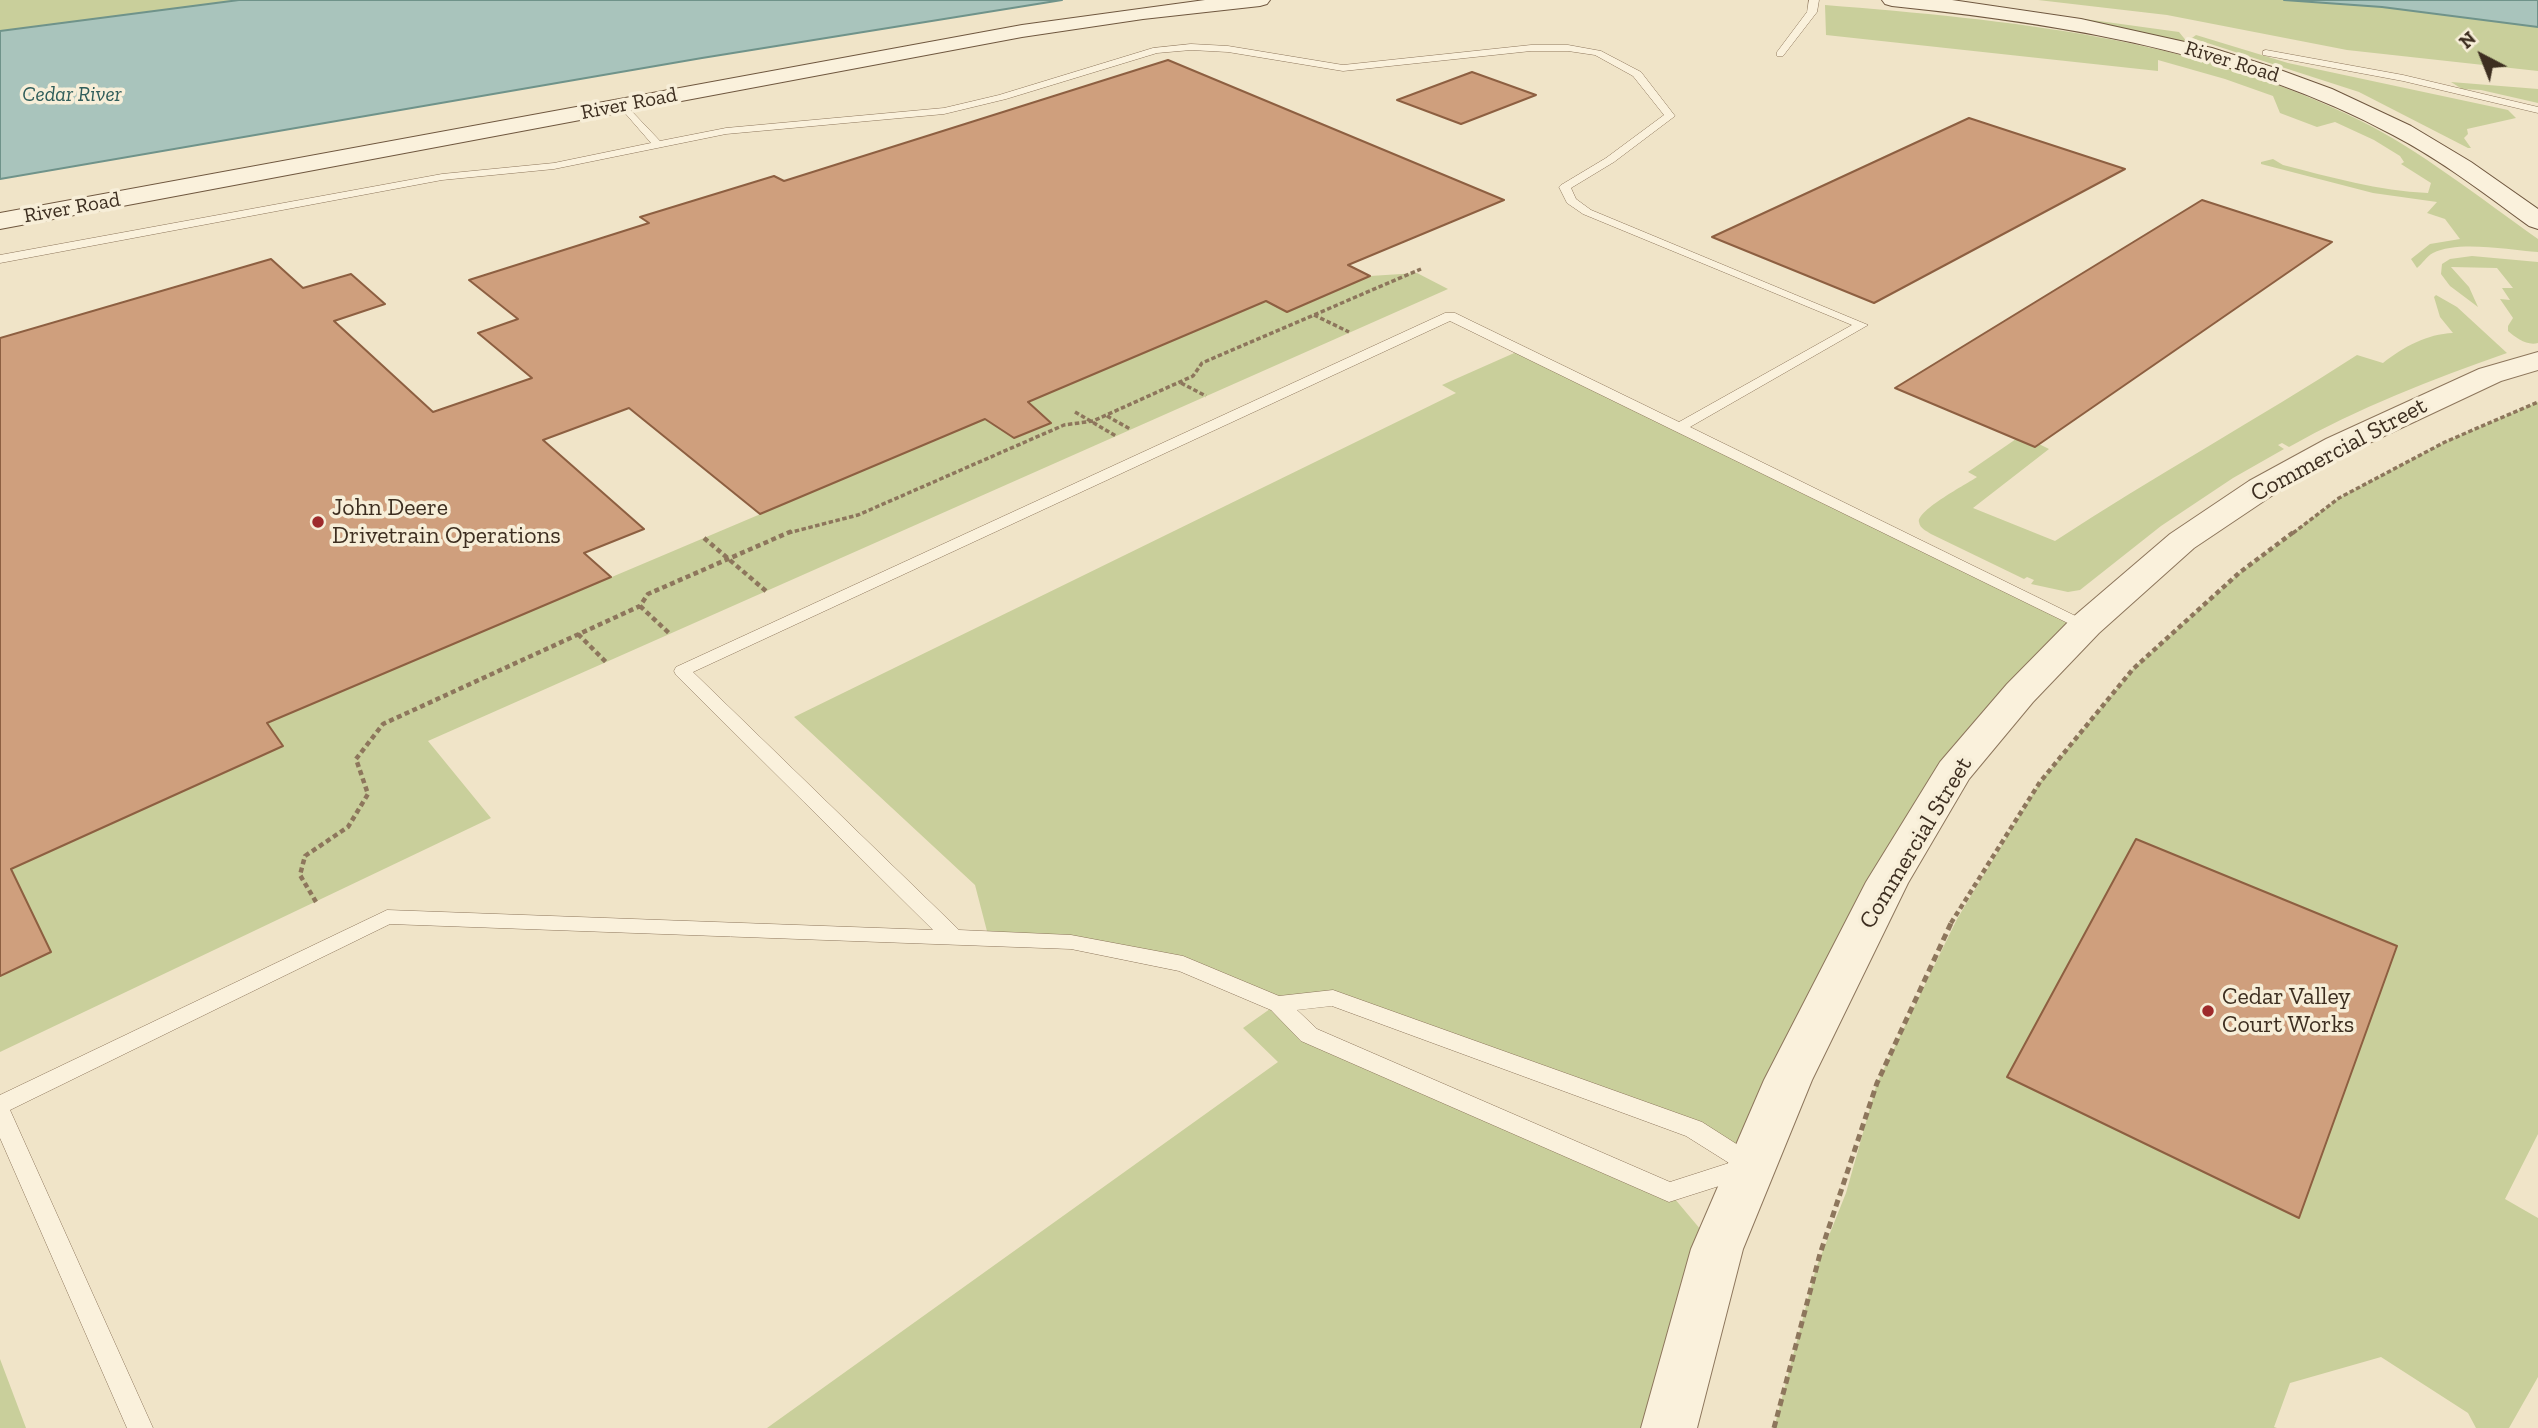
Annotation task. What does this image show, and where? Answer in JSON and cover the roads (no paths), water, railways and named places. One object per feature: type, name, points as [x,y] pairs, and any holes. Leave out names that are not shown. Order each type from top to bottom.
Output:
[{"type":"main road","name":"River Road","points":[[0,221],[1022,31],[1155,11],[1260,0]]},
{"type":"main road","name":"River Road","points":[[1892,0],[2052,20],[2137,35],[2228,59],[2305,85],[2385,121],[2460,165],[2538,221]]},
{"type":"main road","name":"Commercial Street","points":[[1669,1428],[1717,1249],[1788,1080],[1887,882],[1954,771],[2020,694],[2087,625],[2182,541],[2261,488],[2336,446],[2490,375],[2538,361]]},
{"type":"lane","points":[[1780,54],[1812,12],[1814,0]]},
{"type":"lane","points":[[0,259],[442,177],[554,166],[726,131],[944,111],[1002,97],[1156,50],[1228,49],[1343,68],[1531,48],[1568,48],[1598,53],[1637,74],[1670,116],[1619,154],[1565,187],[1571,201],[1587,212],[1862,326],[1680,427]]},
{"type":"lane","points":[[2266,53],[2403,78],[2538,110]]},
{"type":"lane","points":[[623,105],[658,145]]},
{"type":"lane","points":[[953,937],[682,671],[1451,316],[2087,625]]},
{"type":"lane","points":[[0,1105],[387,917],[1071,942],[1183,964],[1278,1004],[1309,1035],[1669,1192],[1752,1166]]},
{"type":"lane","points":[[1278,1004],[1333,999],[1694,1129],[1752,1166]]},
{"type":"lane","points":[[0,1113],[140,1428]]},
{"type":"water","name":"Cedar River","points":[[239,0],[1062,0],[702,58],[0,179],[0,31]]},
{"type":"water","points":[[2284,0],[2538,0],[2538,27],[2382,7]]},
{"type":"place","name":"John Deere Drivetrain Operations","points":[[318,522]]},
{"type":"place","name":"Cedar Valley Court Works","points":[[2208,1011]]}]
